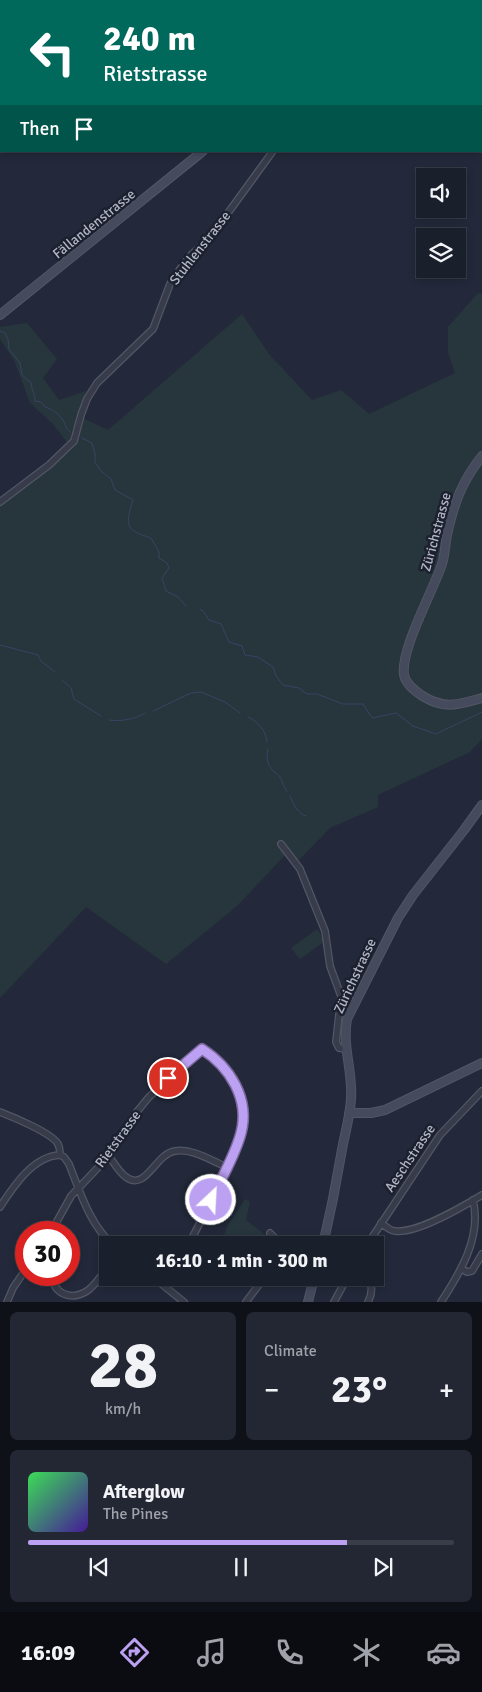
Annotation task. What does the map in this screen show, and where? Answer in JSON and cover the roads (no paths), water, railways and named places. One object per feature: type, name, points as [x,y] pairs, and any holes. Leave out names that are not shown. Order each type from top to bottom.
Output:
[{"type":"street","name":"Fällandenstrasse","points":[[0,315],[202,152]]},
{"type":"street","name":"Stuhlenstrasse","points":[[0,502],[49,466],[74,442],[87,399],[97,383],[153,330],[170,284],[180,269],[209,239],[272,152]]},
{"type":"street","name":"Zürichstrasse","points":[[482,456],[459,491],[447,534],[442,563],[415,627],[407,654],[404,675],[408,684],[413,689],[442,705],[455,706],[482,698]]},
{"type":"street","name":"Zürichstrasse","points":[[325,1236],[336,1194],[349,1113],[351,1078],[345,1049],[345,1032],[348,1019],[391,930],[413,895],[482,805]]},
{"type":"street","points":[[281,844],[300,869],[325,932],[330,966],[341,996],[336,1042],[339,1048],[345,1049]]},
{"type":"street","name":"Rietstrasse","points":[[57,1221],[71,1196],[109,1156],[149,1097],[202,1049],[231,1076],[241,1102],[243,1120],[241,1131],[226,1167]]},
{"type":"street","points":[[349,1113],[371,1113],[385,1110],[482,1063]]},
{"type":"street","name":"Aeschstrasse","points":[[373,1236],[440,1135],[482,1091]]},
{"type":"street","points":[[0,1112],[40,1131],[56,1141],[60,1148],[60,1155]]},
{"type":"street","points":[[109,1156],[121,1173],[132,1180],[140,1180],[146,1177],[165,1154],[178,1150],[189,1151],[226,1167],[193,1236]]},
{"type":"street","points":[[0,1207],[15,1184],[30,1170],[51,1157],[60,1155],[69,1164],[93,1220],[104,1236]]},
{"type":"street","points":[[381,1223],[392,1231],[407,1231],[424,1225],[482,1195]]},
{"type":"street","points":[[441,1302],[474,1250],[478,1238],[480,1228],[479,1216],[473,1200]]},
{"type":"street","points":[[270,1233],[273,1236]]},
{"type":"street","points":[[462,1269],[467,1272],[472,1271],[482,1254]]},
{"type":"street","points":[[54,1286],[61,1294],[75,1296],[87,1291],[99,1278]]},
{"type":"street","points":[[7,1302],[15,1285]]},
{"type":"street","points":[[165,1286],[184,1302]]},
{"type":"street","points":[[246,1302],[258,1286]]},
{"type":"street","points":[[308,1302],[312,1286]]},
{"type":"street","points":[[334,1302],[343,1286]]},
{"type":"street","points":[[368,1302],[372,1286]]},
{"type":"waterway","points":[[0,331],[5,333],[9,349],[20,363],[22,375],[31,383],[35,401],[41,402],[45,407],[57,414],[70,432]]},
{"type":"waterway","points":[[82,438],[92,443],[95,462],[101,471],[111,479],[115,490],[133,500],[128,521],[129,526],[136,532],[151,538],[159,552],[159,558],[167,563],[169,568],[162,578],[166,591],[178,597],[186,606]]},
{"type":"waterway","points":[[200,609],[209,620],[221,624],[229,642],[242,646],[245,655],[258,657],[273,667],[276,676],[283,685],[299,688],[307,694],[317,694],[343,704],[363,704],[372,718],[396,713],[413,726],[436,734],[482,712]]},
{"type":"waterway","points":[[0,645],[38,655],[41,661],[55,672]]},
{"type":"waterway","points":[[62,680],[71,688],[74,699],[101,716]]},
{"type":"waterway","points":[[153,711],[191,693],[201,692],[225,702],[240,713]]},
{"type":"waterway","points":[[109,720],[128,720],[145,713]]},
{"type":"waterway","points":[[248,717],[261,727],[267,742]]},
{"type":"waterway","points":[[268,749],[268,764],[279,776],[287,791]]},
{"type":"waterway","points":[[290,796],[298,811],[306,816]]}]
